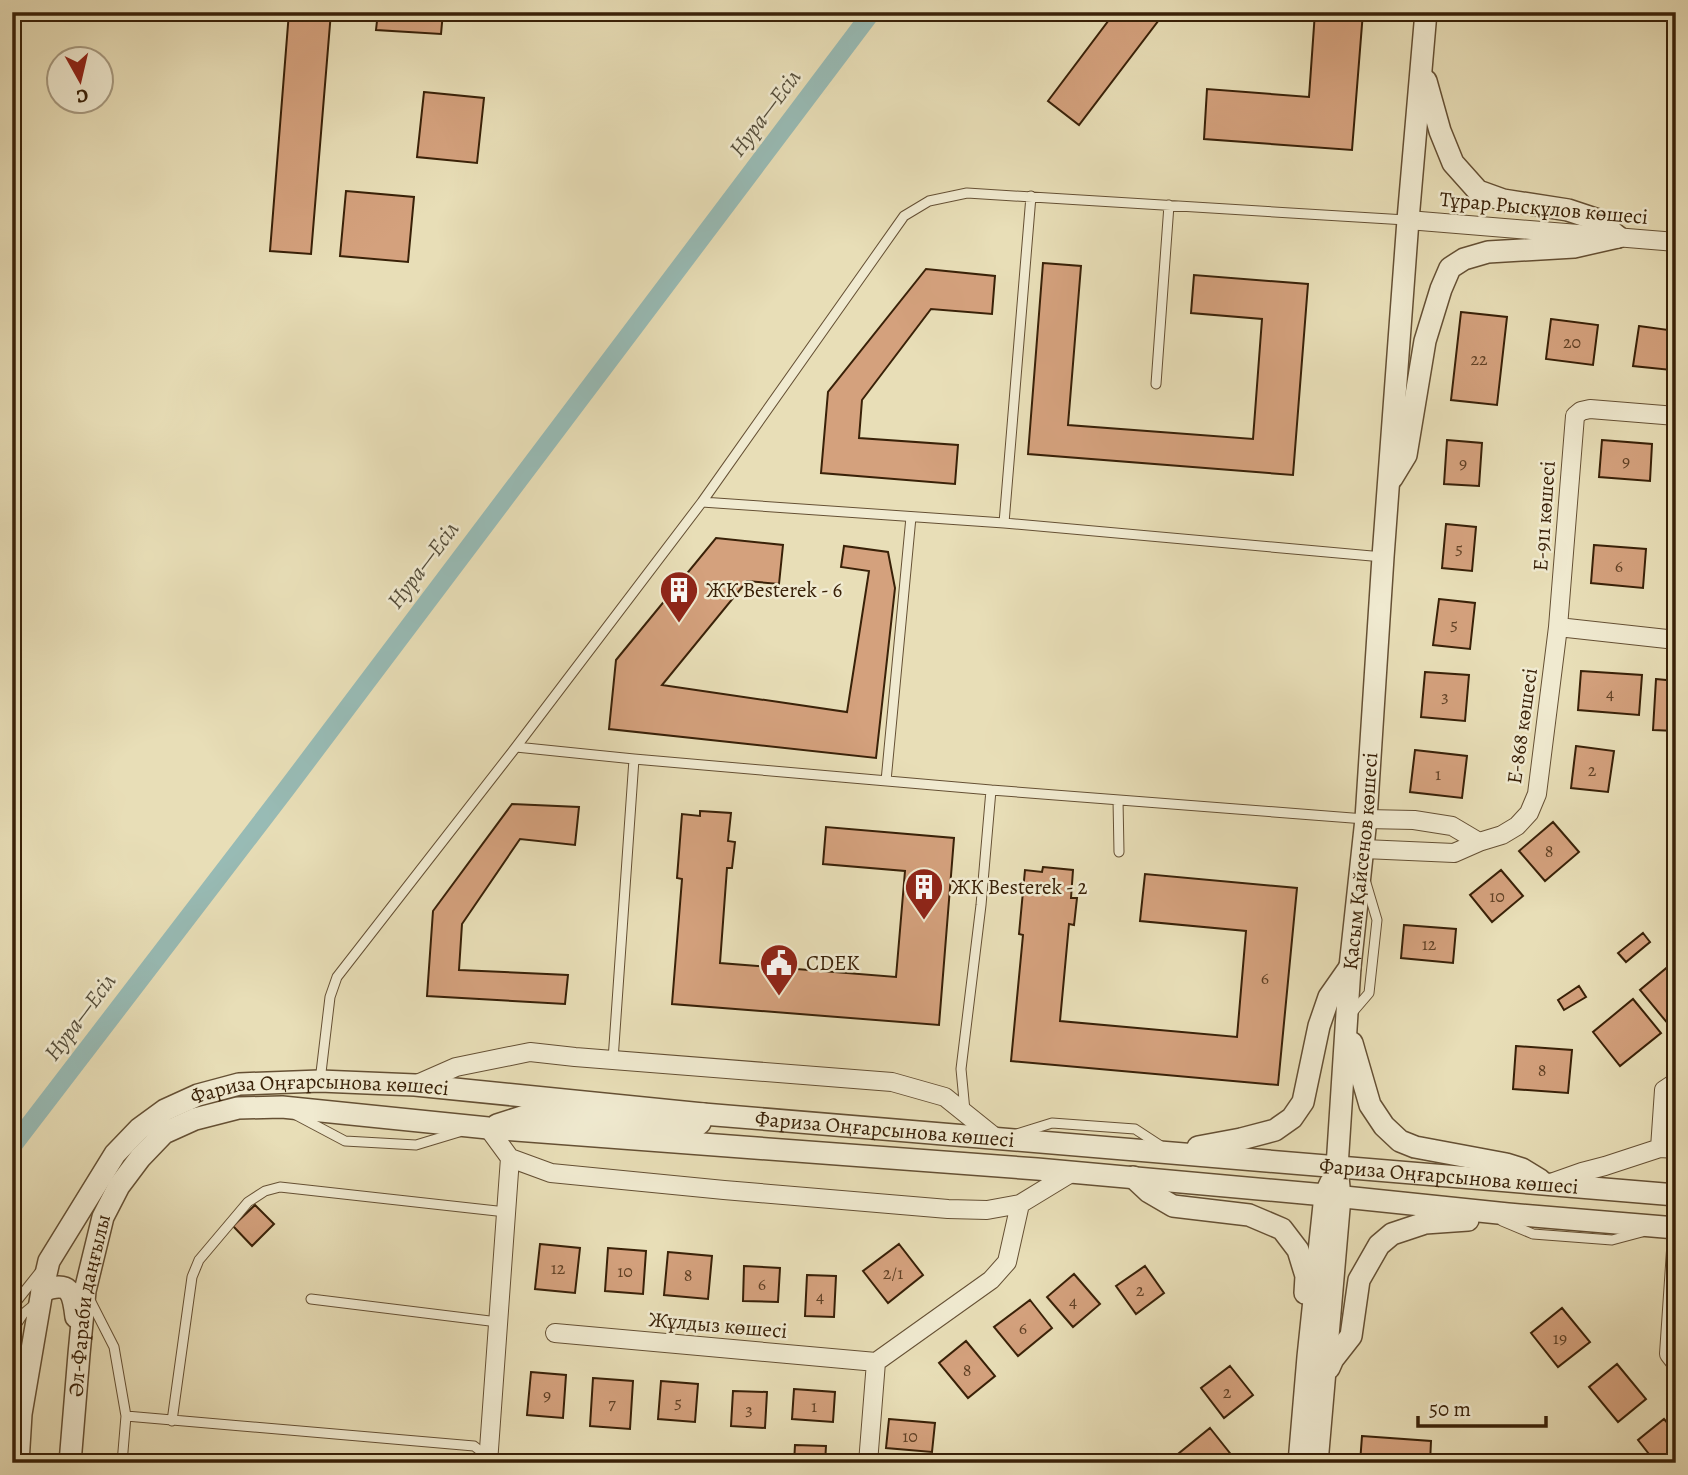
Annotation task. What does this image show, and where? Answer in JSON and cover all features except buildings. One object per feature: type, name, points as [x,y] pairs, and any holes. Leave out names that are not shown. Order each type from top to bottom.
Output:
[{"type":"street","points":[[1408,220],[1426,12]]},
{"type":"street","points":[[1422,67],[1452,163],[1478,191],[1503,200],[1568,210],[1598,220],[1618,237]]},
{"type":"street","name":"Тұрар Рысқұлов көшесі","points":[[1408,220],[1676,242]]},
{"type":"street","name":"Қасым Қайсенов көшесі","points":[[1299,1463],[1308,1357],[1337,1167],[1350,967],[1366,819],[1408,220]]},
{"type":"street","points":[[1389,483],[1406,455],[1425,341],[1450,268],[1464,259],[1489,252],[1574,247],[1618,237]]},
{"type":"street","name":"Е-911 көшесі","points":[[1558,627],[1575,416],[1590,409],[1676,416]]},
{"type":"street","points":[[1558,627],[1676,640]]},
{"type":"street","name":"Е-868 көшесі","points":[[1363,858],[1454,853],[1517,827],[1529,813],[1536,794],[1558,627]]},
{"type":"street","points":[[1366,819],[1413,820],[1452,826],[1479,842]]},
{"type":"street","points":[[1171,1152],[1275,1130],[1292,1118],[1303,1102],[1319,1026],[1329,997],[1350,967]]},
{"type":"street","points":[[1347,1021],[1370,1105],[1384,1126],[1400,1141],[1415,1147],[1506,1164],[1522,1169],[1548,1184],[1582,1171],[1668,1148],[1664,1090],[1676,1082]]},
{"type":"street","points":[[415,1085],[456,1067],[530,1052],[892,1082],[945,1097],[1001,1138]]},
{"type":"street","name":"Фариза Оңғарсынова көшесі","points":[[115,1154],[139,1129],[165,1110],[198,1095],[239,1084],[320,1081],[415,1085],[703,1114],[1676,1195]]},
{"type":"street","name":"Фариза Оңғарсынова көшесі","points":[[140,1158],[164,1133],[195,1119],[237,1108],[282,1107],[482,1128],[1037,1169],[1333,1196],[1493,1214],[1670,1227]]},
{"type":"street","points":[[703,1114],[700,1123],[695,1127],[653,1126],[536,1115],[482,1128],[510,1158],[551,1173],[948,1209],[987,1210],[1020,1204],[1071,1173]]},
{"type":"street","points":[[769,1148],[774,1138],[785,1133],[939,1146],[1001,1138]]},
{"type":"street","name":"Әл-Фараби даңғылы","points":[[15,1462],[49,1261],[115,1154]]},
{"type":"street","name":"Әл-Фараби даңғылы","points":[[70,1463],[85,1291],[103,1217],[119,1186],[140,1158]]},
{"type":"street","points":[[488,1460],[510,1158]]},
{"type":"street","points":[[1133,1177],[1149,1192],[1173,1206],[1249,1215],[1282,1228],[1298,1250],[1306,1276],[1302,1337],[1308,1357]]},
{"type":"street","name":"Қасым Қайсенов көшесі","points":[[1317,1463],[1326,1373],[1333,1196]]},
{"type":"street","points":[[868,1463],[876,1362],[991,1280],[1007,1262],[1020,1204]]},
{"type":"street","points":[[1326,1373],[1351,1336],[1359,1280],[1379,1245],[1392,1234],[1425,1223],[1467,1220],[1493,1214]]},
{"type":"street","points":[[1676,1251],[1669,1354],[1676,1363]]},
{"type":"street","points":[[42,1294],[52,1287],[62,1286],[70,1290],[74,1300],[79,1354]]},
{"type":"street","name":"Жұлдыз көшесі","points":[[555,1333],[876,1362]]},
{"type":"lane","points":[[320,1081],[330,997],[337,977],[702,502],[904,216],[929,201],[967,193],[1408,220]]},
{"type":"lane","points":[[1004,523],[1031,196]]},
{"type":"lane","points":[[1156,384],[1169,205]]},
{"type":"lane","points":[[702,502],[1004,523],[1383,557]]},
{"type":"lane","points":[[886,781],[911,517]]},
{"type":"lane","points":[[516,747],[991,790],[1366,819]]},
{"type":"lane","points":[[613,1060],[634,759]]},
{"type":"lane","points":[[965,1111],[961,1069],[981,905],[991,790]]},
{"type":"lane","points":[[1118,800],[1119,852]]},
{"type":"lane","points":[[1347,1021],[1369,993],[1377,920],[1363,858]]},
{"type":"lane","points":[[172,1420],[192,1277],[200,1260],[248,1202],[265,1191],[280,1187],[506,1212]]},
{"type":"lane","points":[[12,1307],[49,1261]]},
{"type":"lane","points":[[85,1291],[114,1347],[126,1416],[122,1463]]},
{"type":"lane","points":[[12,1331],[23,1314],[42,1294]]},
{"type":"lane","points":[[311,1299],[498,1322]]},
{"type":"lane","points":[[126,1416],[474,1446],[488,1460]]},
{"type":"waterway","name":"Нура—Есіл","points":[[12,1147],[287,788],[872,12]]},
{"type":"place","name":"ЖК Besterek - 6","points":[[679,624]]},
{"type":"place","name":"ЖК Besterek - 2","points":[[924,921]]},
{"type":"place","name":"CDEK","points":[[779,997]]}]
